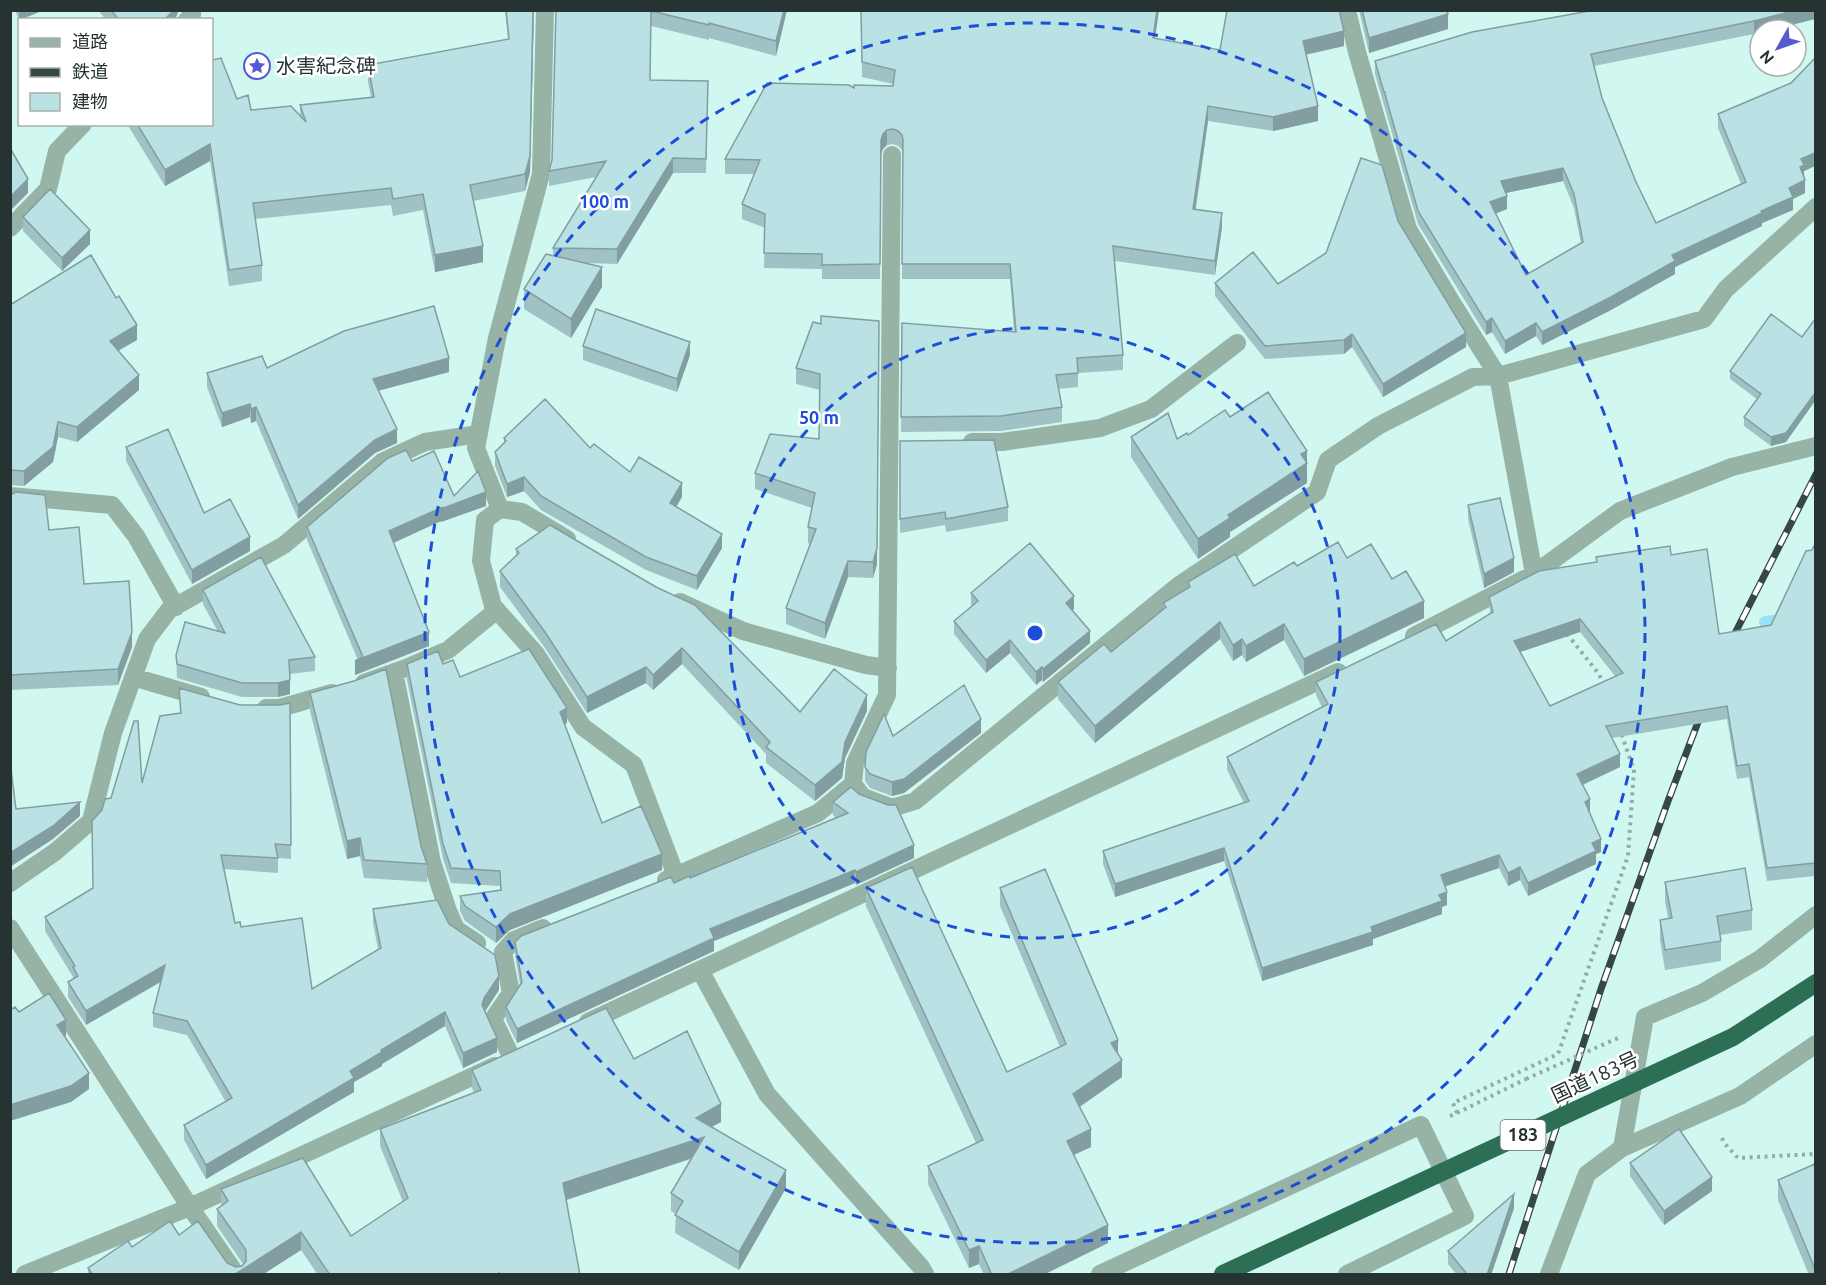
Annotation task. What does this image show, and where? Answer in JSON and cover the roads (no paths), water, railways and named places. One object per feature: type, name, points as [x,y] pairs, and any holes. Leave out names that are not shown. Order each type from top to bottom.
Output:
[{"type":"highway","name":"国道183号","points":[[1223,1275],[1733,1037],[1815,983]]},
{"type":"street","points":[[500,509],[476,448],[497,338],[541,174],[545,10]]},
{"type":"street","points":[[1347,10],[1368,65],[1408,229],[1498,376],[1534,574]]},
{"type":"street","points":[[10,228],[48,189],[57,151],[81,126]]},
{"type":"street","points":[[892,155],[887,694],[855,763],[853,784],[863,797],[892,808],[915,801],[1178,586],[1317,492],[1328,460],[1378,426],[1473,377],[1498,376],[1704,319],[1726,289],[1815,207]]},
{"type":"street","points":[[957,442],[1002,442],[1100,428],[1151,409],[1237,343]]},
{"type":"street","points":[[10,883],[55,852],[91,821],[113,733],[147,639],[169,610],[284,545],[382,462],[425,442],[479,434]]},
{"type":"street","points":[[889,443],[912,443]]},
{"type":"street","points":[[1401,642],[1534,574],[1620,511],[1732,467],[1815,446]]},
{"type":"street","points":[[10,496],[112,505],[136,536],[176,607]]},
{"type":"street","points":[[582,547],[522,512],[500,509],[485,520],[481,561],[493,606],[536,654],[583,727],[634,765],[676,876]]},
{"type":"street","points":[[662,593],[742,631],[866,665],[888,668]]},
{"type":"street","points":[[250,708],[280,708],[351,688],[394,672],[448,650],[497,610]]},
{"type":"street","points":[[574,1029],[1262,709],[1358,662]]},
{"type":"street","points":[[394,672],[432,862],[448,911],[456,929],[505,962]]},
{"type":"street","points":[[133,677],[219,702]]},
{"type":"street","points":[[654,884],[818,813],[853,784]]},
{"type":"street","points":[[1622,1149],[1645,1017],[1702,993],[1760,959],[1815,915]]},
{"type":"street","points":[[512,1058],[493,1019],[511,993],[503,952],[514,940],[557,923]]},
{"type":"street","points":[[10,928],[236,1275]]},
{"type":"street","points":[[700,970],[767,1094],[921,1267],[925,1275]]},
{"type":"street","points":[[1549,1275],[1587,1174],[1622,1149],[1740,1096],[1815,1044]]},
{"type":"street","points":[[25,1275],[190,1207],[532,1048]]},
{"type":"street","points":[[1100,1275],[1421,1125],[1465,1216],[1347,1275]]},
{"type":"waterway","points":[[1765,622],[1816,615]]},
{"type":"railway","points":[[1729,645],[1816,474]]},
{"type":"railway","points":[[1509,1274],[1601,989],[1703,709]]},
{"type":"place","name":"水害紀念碑","points":[[257,66]]}]
